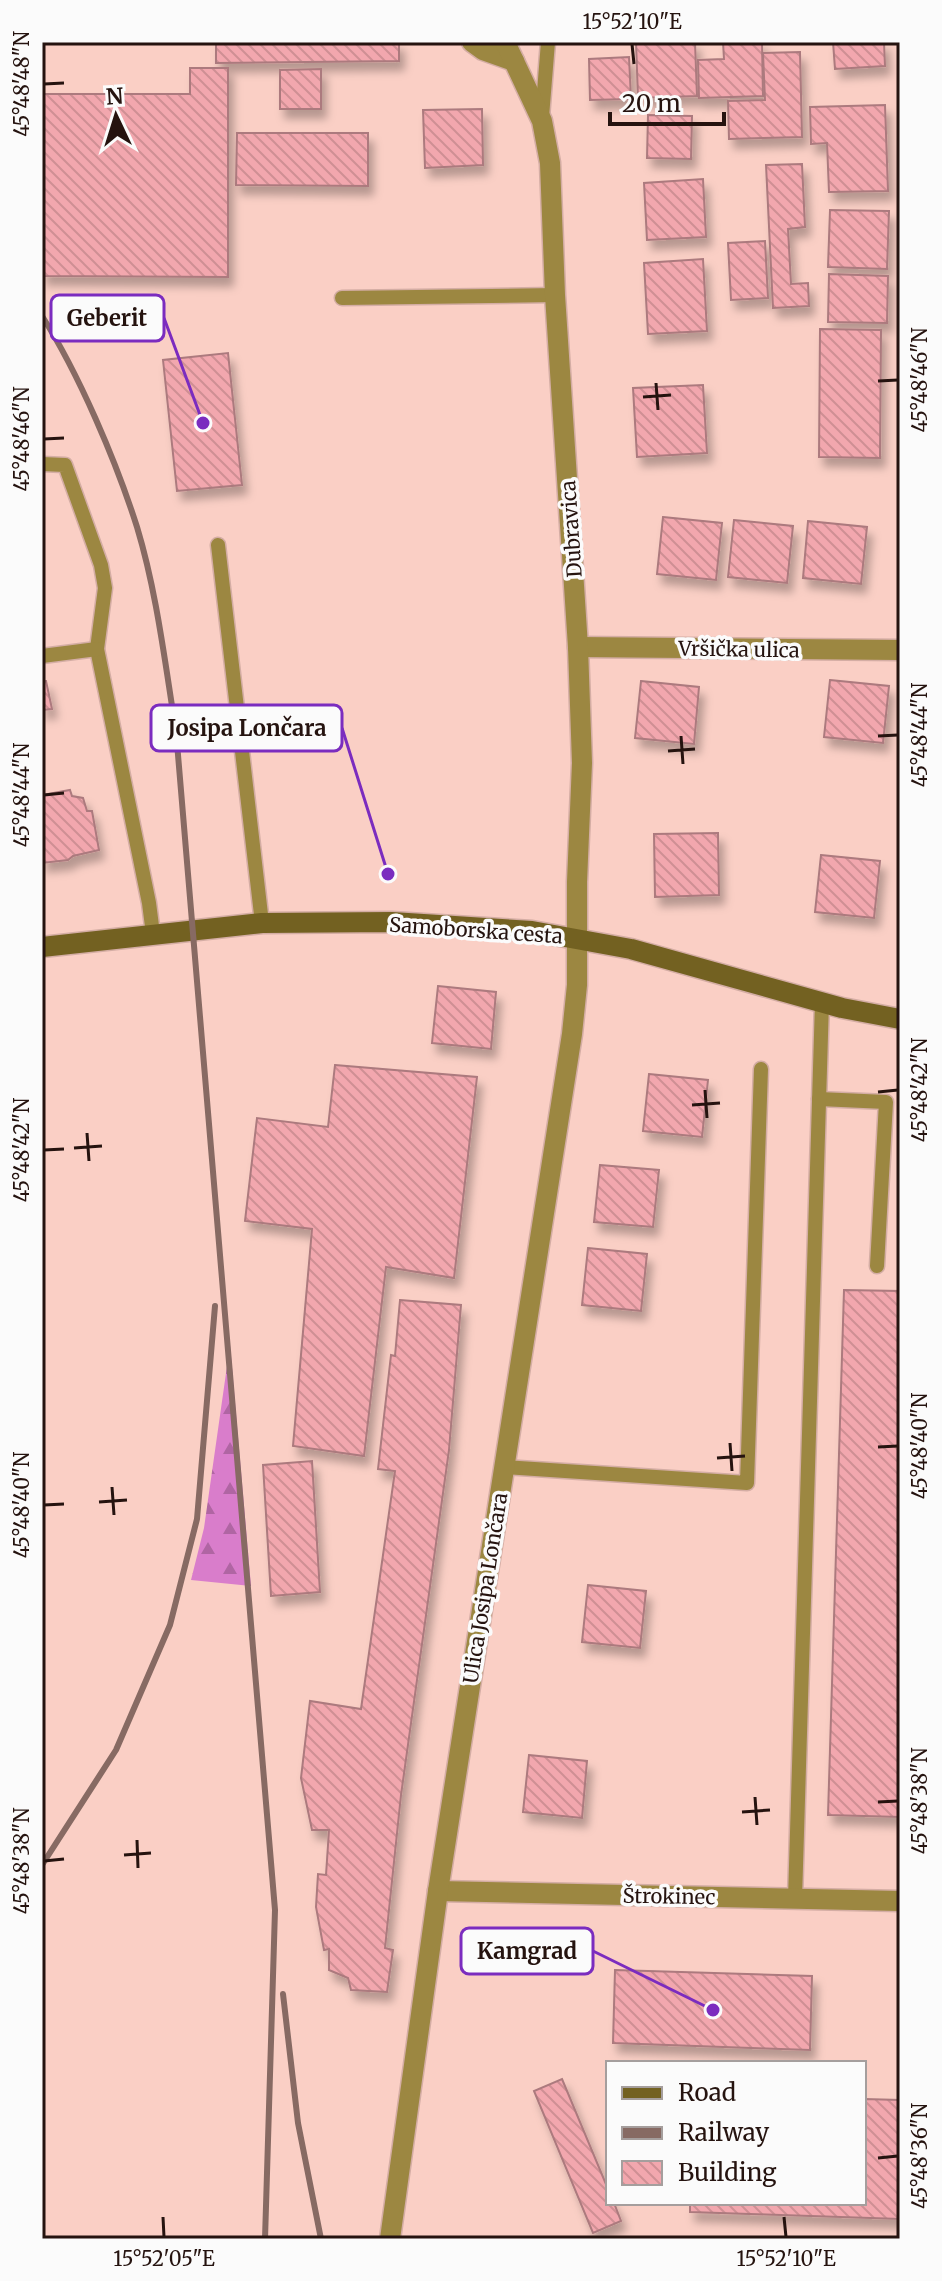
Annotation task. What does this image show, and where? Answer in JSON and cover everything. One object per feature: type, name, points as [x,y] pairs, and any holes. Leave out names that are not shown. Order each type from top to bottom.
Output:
[{"type":"street","points":[[472,42],[483,50],[509,52]]},
{"type":"street","name":"Dubravica","points":[[509,52],[542,121],[550,163],[555,295],[578,647],[582,763],[577,938]]},
{"type":"street","name":"Vršička ulica","points":[[578,647],[900,650]]},
{"type":"street","name":"Samoborska cesta","points":[[42,947],[262,923],[392,922],[532,931],[631,949],[822,1002],[900,1019]]},
{"type":"street","name":"Ulica Josipa Lončara","points":[[390,2239],[438,1891],[572,1034],[577,985],[577,938]]},
{"type":"street","name":"Štrokinec","points":[[438,1891],[900,1901]]},
{"type":"lane","name":"Dubravica","points":[[542,121],[548,42]]},
{"type":"lane","points":[[342,298],[555,295]]},
{"type":"lane","points":[[42,464],[65,465],[101,565],[105,588],[97,649],[153,934]]},
{"type":"lane","points":[[218,545],[262,923]]},
{"type":"lane","points":[[42,656],[97,649]]},
{"type":"lane","points":[[795,1899],[822,1002]]},
{"type":"lane","points":[[504,1467],[747,1483],[761,1069]]},
{"type":"lane","points":[[819,1099],[886,1102],[877,1266]]},
{"type":"green space","points":[[230,1345],[251,1586],[191,1580],[204,1528]]},
{"type":"building","points":[[216,42],[399,42],[399,61],[216,63]]},
{"type":"building","points":[[636,42],[695,42],[697,96],[638,98]]},
{"type":"building","points":[[723,42],[762,42],[763,96],[699,98],[698,60],[724,59]]},
{"type":"building","points":[[833,42],[884,42],[885,66],[835,69]]},
{"type":"building","points":[[800,52],[802,137],[729,139],[728,101],[765,100],[763,53]]},
{"type":"building","points":[[629,57],[631,99],[590,100],[589,59]]},
{"type":"building","points":[[190,68],[228,68],[228,277],[42,276],[42,94],[190,94]]},
{"type":"building","points":[[321,69],[321,109],[280,109],[280,70]]},
{"type":"building","points":[[885,105],[888,191],[829,192],[827,143],[811,144],[810,107]]},
{"type":"building","points":[[482,109],[483,165],[425,168],[423,110]]},
{"type":"building","points":[[648,115],[692,116],[691,159],[647,158]]},
{"type":"building","points":[[237,133],[368,133],[368,186],[236,185]]},
{"type":"building","points":[[802,164],[805,227],[788,229],[791,284],[808,283],[809,306],[773,308],[766,165]]},
{"type":"building","points":[[703,179],[706,237],[647,240],[644,183]]},
{"type":"building","points":[[830,210],[889,211],[887,269],[828,267]]},
{"type":"building","points":[[765,241],[768,298],[731,300],[728,243]]},
{"type":"building","points":[[703,259],[707,331],[648,334],[644,263]]},
{"type":"building","points":[[829,274],[888,276],[887,323],[828,322]]},
{"type":"building","points":[[820,329],[881,330],[880,458],[819,457]]},
{"type":"building","points":[[228,353],[242,485],[177,491],[163,360]]},
{"type":"building","points":[[703,385],[707,453],[637,457],[633,388]]},
{"type":"building","points":[[663,517],[722,523],[716,580],[657,574]]},
{"type":"building","points":[[734,520],[793,526],[787,583],[728,577]]},
{"type":"building","points":[[808,521],[867,527],[861,584],[803,578]]},
{"type":"building","points":[[830,680],[889,686],[883,743],[824,737]]},
{"type":"building","points":[[42,681],[46,681],[52,709],[42,710]]},
{"type":"building","points":[[641,681],[699,687],[694,744],[635,738]]},
{"type":"building","points":[[70,790],[72,796],[83,798],[87,811],[92,811],[99,850],[68,860],[42,863],[42,795]]},
{"type":"building","points":[[718,833],[719,895],[655,897],[654,834]]},
{"type":"building","points":[[821,855],[880,861],[874,918],[815,912]]},
{"type":"building","points":[[438,986],[496,992],[491,1049],[432,1043]]},
{"type":"building","points":[[335,1065],[477,1077],[454,1278],[386,1267],[364,1456],[293,1446],[312,1229],[245,1221],[257,1118],[328,1127]]},
{"type":"building","points":[[649,1074],[708,1080],[702,1137],[643,1131]]},
{"type":"building","points":[[600,1165],[659,1170],[653,1227],[594,1222]]},
{"type":"building","points":[[588,1248],[647,1254],[641,1311],[582,1305]]},
{"type":"building","points":[[844,1290],[900,1291],[900,1817],[828,1815]]},
{"type":"building","points":[[400,1300],[461,1305],[449,1450],[401,1795],[385,1948],[393,1950],[387,1992],[351,1990],[348,1978],[329,1970],[329,1949],[324,1950],[316,1907],[318,1874],[326,1875],[329,1830],[312,1830],[301,1778],[310,1701],[361,1709],[395,1471],[378,1469]]},
{"type":"building","points":[[312,1461],[320,1592],[271,1596],[263,1465]]},
{"type":"building","points":[[588,1585],[646,1591],[640,1648],[582,1642]]},
{"type":"building","points":[[529,1755],[587,1761],[582,1818],[523,1812]]},
{"type":"building","points":[[615,1970],[812,1976],[810,2050],[613,2043]]},
{"type":"building","points":[[562,2079],[606,2184],[606,2205],[615,2205],[621,2221],[593,2233],[534,2091]]},
{"type":"building","points":[[866,2099],[900,2100],[900,2219],[690,2212],[690,2205],[866,2205]]},
{"type":"railway","points":[[42,316],[96,418],[137,527],[155,603],[176,731],[275,1910],[265,2239]]},
{"type":"railway","points":[[42,1865],[116,1750],[170,1625],[197,1519],[215,1306]]},
{"type":"railway","points":[[283,1994],[298,2123],[321,2239]]},
{"type":"place","name":"Geberit","points":[[203,423]]},
{"type":"place","name":"Josipa Lončara","points":[[388,874]]},
{"type":"place","name":"Kamgrad","points":[[713,2010]]}]
